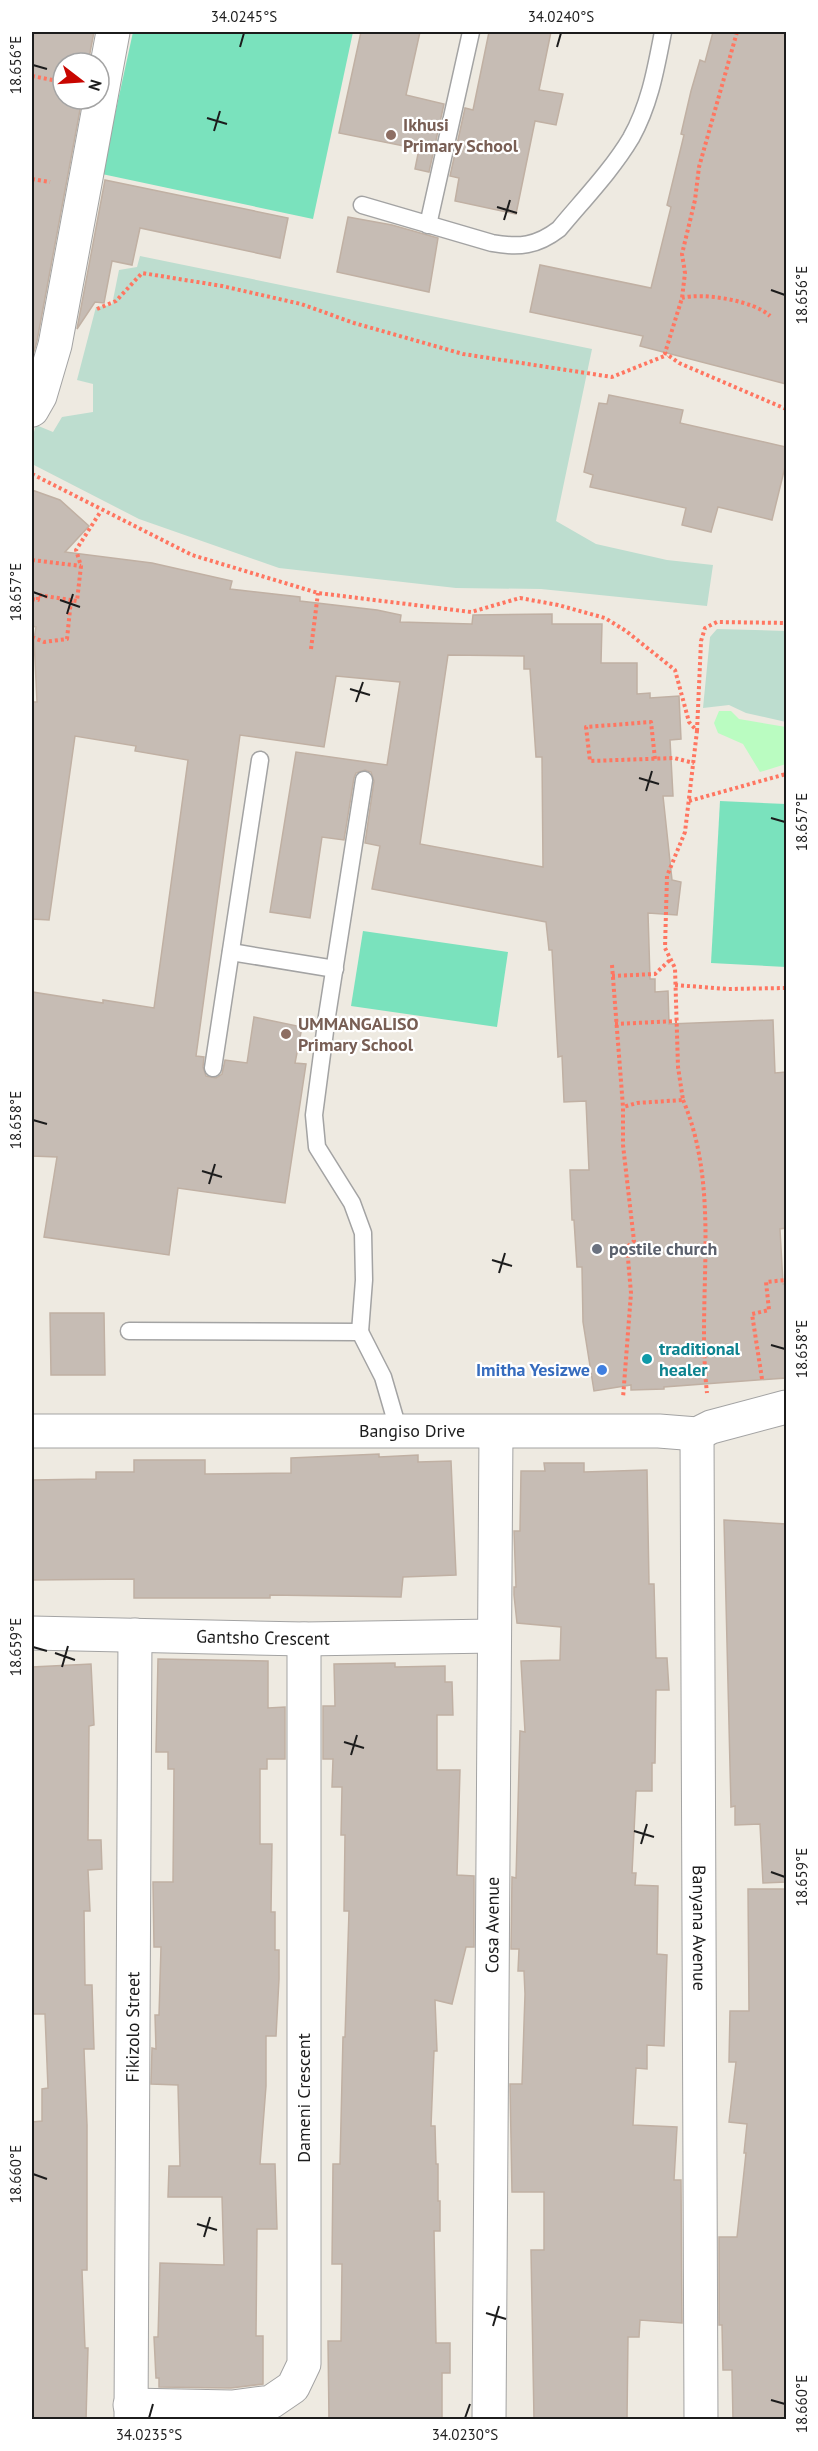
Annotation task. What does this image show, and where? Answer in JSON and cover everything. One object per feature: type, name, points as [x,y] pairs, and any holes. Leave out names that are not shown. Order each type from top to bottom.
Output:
[{"type":"street","points":[[32,410],[40,396],[61,314],[113,32]]},
{"type":"street","name":"Bangiso Drive","points":[[32,1431],[704,1431],[777,1409]]},
{"type":"street","name":"Banyana Avenue","points":[[701,2420],[704,1431]]},
{"type":"street","name":"Cosa Avenue","points":[[489,2420],[496,1432]]},
{"type":"street","name":"Gantsho Crescent","points":[[32,1634],[304,1639],[494,1636]]},
{"type":"street","name":"Fikizolo Street","points":[[130,2412],[135,1635]]},
{"type":"street","name":"Dameni Crescent","points":[[130,2412],[232,2407],[271,2402],[293,2387],[304,2364],[304,1639]]},
{"type":"lane","points":[[428,225],[471,32]]},
{"type":"lane","points":[[362,205],[513,247],[538,243],[559,229],[630,139],[653,83],[663,32]]},
{"type":"lane","points":[[213,1068],[260,760]]},
{"type":"lane","points":[[364,780],[314,1115],[317,1147],[352,1203],[363,1233],[364,1280],[360,1332],[371,1350],[382,1377],[399,1432]]},
{"type":"lane","points":[[231,952],[334,969]]},
{"type":"lane","points":[[129,1331],[360,1332]]},
{"type":"path","points":[[737,32],[699,167],[695,201],[682,254],[685,273],[682,297],[665,353],[679,363],[786,409]]},
{"type":"path","points":[[32,76],[51,80]]},
{"type":"path","points":[[61,314],[92,311],[116,301],[142,273],[222,286],[302,304],[354,323],[463,354],[577,372],[612,377],[667,355]]},
{"type":"path","points":[[682,297],[693,295],[738,302],[762,309],[770,316]]},
{"type":"path","points":[[32,474],[192,555],[318,593],[471,612],[520,598],[558,604],[604,618],[626,631],[675,670],[689,722],[696,731]]},
{"type":"path","points":[[32,599],[38,600],[38,596],[76,601],[81,566],[76,550],[102,511]]},
{"type":"path","points":[[32,560],[81,566]]},
{"type":"path","points":[[311,649],[318,593]]},
{"type":"path","points":[[32,637],[44,642],[68,639],[71,600]]},
{"type":"path","points":[[704,1431],[704,1298],[707,1263],[705,1206],[694,1125],[683,1100],[678,1067],[675,968],[664,948],[667,876],[685,832],[694,763],[693,749],[701,641],[705,628],[717,622],[786,623]]},
{"type":"path","points":[[655,759],[651,722],[586,727],[590,761],[655,759],[674,758],[694,763]]},
{"type":"path","points":[[689,801],[786,774]]},
{"type":"path","points":[[612,976],[655,974],[670,959]]},
{"type":"path","points":[[612,966],[623,1107],[623,1145],[634,1241],[627,1247],[631,1293],[625,1348],[621,1432]]},
{"type":"path","points":[[675,985],[728,989],[786,988]]},
{"type":"path","points":[[615,1024],[678,1021]]},
{"type":"path","points":[[623,1107],[683,1100]]},
{"type":"path","points":[[786,1234],[786,1263]]},
{"type":"path","points":[[777,1409],[752,1314],[769,1310],[766,1282],[786,1280]]},
{"type":"green space","points":[[133,32],[353,32],[313,219],[102,174]]},
{"type":"green space","points":[[140,256],[592,349],[556,521],[596,544],[667,560],[713,565],[707,606],[541,589],[456,588],[279,568],[139,519],[32,464],[32,439],[36,425],[53,432],[62,417],[93,412],[93,384],[77,380],[96,307],[112,305],[119,270],[137,267]]},
{"type":"green space","points":[[717,629],[786,631],[786,722],[746,713],[729,705],[703,708],[710,637]]},
{"type":"green space","points":[[719,711],[731,711],[739,719],[786,727],[786,764],[760,772],[743,744],[718,733],[714,723]]},
{"type":"green space","points":[[720,801],[786,804],[786,967],[711,963]]},
{"type":"green space","points":[[363,931],[508,952],[497,1027],[351,1006]]},
{"type":"building","points":[[34,32],[94,32],[90,51],[51,51],[51,111],[80,111],[32,358],[32,47]]},
{"type":"building","points":[[361,32],[420,32],[406,95],[444,104],[429,172],[415,169],[419,149],[339,133]]},
{"type":"building","points":[[489,32],[551,32],[539,90],[563,94],[556,125],[535,121],[516,214],[455,201],[459,178],[450,176],[465,108],[473,110]]},
{"type":"building","points":[[713,32],[786,32],[786,384],[640,346],[643,336],[530,312],[540,265],[651,288],[671,207],[667,205],[684,135],[681,134],[691,91],[700,60],[705,62]]},
{"type":"building","points":[[105,180],[288,218],[280,258],[140,228],[132,265],[112,261],[104,303],[95,302],[77,329]]},
{"type":"building","points":[[348,217],[392,225],[438,238],[429,292],[337,272]]},
{"type":"building","points":[[609,395],[683,410],[680,423],[786,447],[786,463],[772,520],[718,507],[711,532],[682,525],[686,508],[590,487],[593,475],[584,472],[599,403],[607,404]]},
{"type":"building","points":[[32,490],[60,500],[89,526],[65,552],[152,563],[232,581],[230,589],[300,597],[300,601],[401,615],[400,622],[472,624],[473,615],[552,614],[552,624],[602,624],[601,663],[637,663],[637,694],[650,693],[650,698],[679,696],[681,739],[670,740],[673,796],[663,796],[672,880],[681,882],[677,915],[648,913],[650,979],[655,979],[655,992],[668,991],[669,1024],[773,1020],[775,1073],[786,1072],[786,1228],[780,1229],[783,1284],[786,1283],[786,1378],[664,1387],[664,1389],[631,1390],[631,1385],[594,1391],[583,1322],[582,1267],[577,1267],[570,1170],[589,1170],[586,1101],[564,1102],[562,1056],[558,1057],[552,950],[549,950],[546,922],[372,889],[380,846],[365,843],[374,781],[371,772],[365,770],[356,773],[354,778],[344,840],[322,837],[310,918],[270,912],[296,752],[387,765],[400,682],[336,676],[324,747],[240,735],[196,1056],[204,1057],[203,1067],[206,1076],[216,1078],[222,1074],[225,1060],[247,1063],[254,1017],[302,1027],[295,1063],[306,1064],[285,1203],[178,1188],[169,1255],[44,1237],[57,1157],[32,1156],[32,992],[154,1008],[188,760],[135,751],[136,746],[75,736],[49,920],[32,919],[32,702],[37,702],[34,639],[36,627],[32,626]],"holes":[[[448,655],[524,656],[524,669],[530,669],[536,757],[542,757],[543,867],[420,844]]]},
{"type":"building","points":[[50,1313],[104,1313],[105,1375],[51,1375]]},
{"type":"building","points":[[379,1454],[379,1457],[418,1455],[418,1462],[451,1461],[456,1575],[403,1577],[401,1597],[270,1595],[270,1598],[134,1598],[134,1579],[32,1580],[32,1480],[96,1479],[96,1472],[134,1472],[134,1460],[205,1460],[205,1474],[291,1473],[291,1458]]},
{"type":"building","points":[[544,1463],[584,1463],[584,1472],[647,1470],[649,1584],[654,1584],[656,1658],[667,1658],[669,1690],[656,1690],[655,1763],[652,1763],[652,1791],[636,1791],[632,1873],[636,1873],[635,1885],[658,1886],[657,1954],[667,1955],[664,2046],[647,2045],[647,2069],[636,2068],[633,2125],[677,2127],[674,2180],[681,2180],[682,2323],[640,2320],[639,2337],[628,2337],[627,2420],[534,2420],[531,2250],[544,2250],[544,2192],[512,2192],[510,2084],[522,2084],[525,1994],[524,1971],[518,1971],[519,1949],[511,1949],[512,1877],[516,1878],[520,1731],[525,1732],[521,1661],[560,1660],[561,1627],[517,1623],[514,1595],[514,1587],[516,1587],[514,1531],[520,1531],[521,1471],[545,1471]]},
{"type":"building","points":[[724,1520],[786,1524],[786,1882],[763,1883],[760,1824],[735,1825],[735,1806],[731,1807]]},
{"type":"building","points":[[158,1659],[268,1661],[268,1708],[285,1707],[285,1759],[267,1759],[267,1769],[260,1769],[260,1844],[272,1844],[271,1912],[275,1912],[275,1950],[279,1950],[279,1979],[276,2036],[266,2036],[266,2086],[260,2164],[275,2164],[277,2229],[257,2229],[256,2336],[263,2336],[263,2384],[231,2388],[159,2387],[159,2378],[156,2378],[154,2337],[158,2337],[160,2263],[224,2265],[222,2197],[168,2197],[169,2166],[180,2166],[178,2085],[151,2084],[152,2048],[156,2049],[155,2015],[159,2015],[161,1947],[154,1947],[153,1882],[173,1882],[174,1769],[168,1769],[168,1752],[156,1752]]},
{"type":"building","points":[[395,1663],[395,1667],[445,1666],[445,1682],[452,1682],[453,1715],[437,1715],[437,1770],[460,1770],[457,1875],[474,1876],[474,1947],[466,1947],[452,2004],[435,2000],[437,2051],[434,2051],[431,2126],[435,2126],[438,2201],[440,2201],[440,2231],[434,2231],[436,2343],[450,2343],[450,2373],[442,2373],[442,2420],[329,2420],[328,2341],[341,2341],[342,2264],[332,2264],[333,2164],[340,2164],[349,1911],[344,1911],[345,1835],[341,1835],[342,1787],[332,1787],[333,1759],[323,1759],[323,1706],[335,1706],[334,1664]]},
{"type":"building","points":[[91,1664],[94,1725],[89,1726],[88,1840],[101,1840],[102,1869],[88,1870],[90,1911],[84,1911],[85,1985],[92,1985],[94,2049],[84,2049],[87,2125],[87,2270],[82,2270],[85,2348],[88,2348],[86,2420],[32,2420],[32,2122],[42,2121],[42,2089],[48,2088],[45,2014],[32,2014],[32,1667]]},
{"type":"building","points":[[748,1889],[786,1889],[786,2420],[733,2420],[732,2370],[723,2370],[722,2325],[719,2325],[719,2237],[737,2237],[746,2153],[744,2153],[747,2124],[729,2122],[736,2062],[729,2062],[730,2011],[749,2011]]},
{"type":"place","name":"Ikhusi Primary School","points":[[391,135]]},
{"type":"place","name":"UMMANGALISO Primary School","points":[[286,1034]]},
{"type":"place","name":"postile church","points":[[597,1249]]},
{"type":"place","name":"traditional healer","points":[[647,1359]]},
{"type":"place","name":"Imitha Yesizwe","points":[[602,1370]]}]
